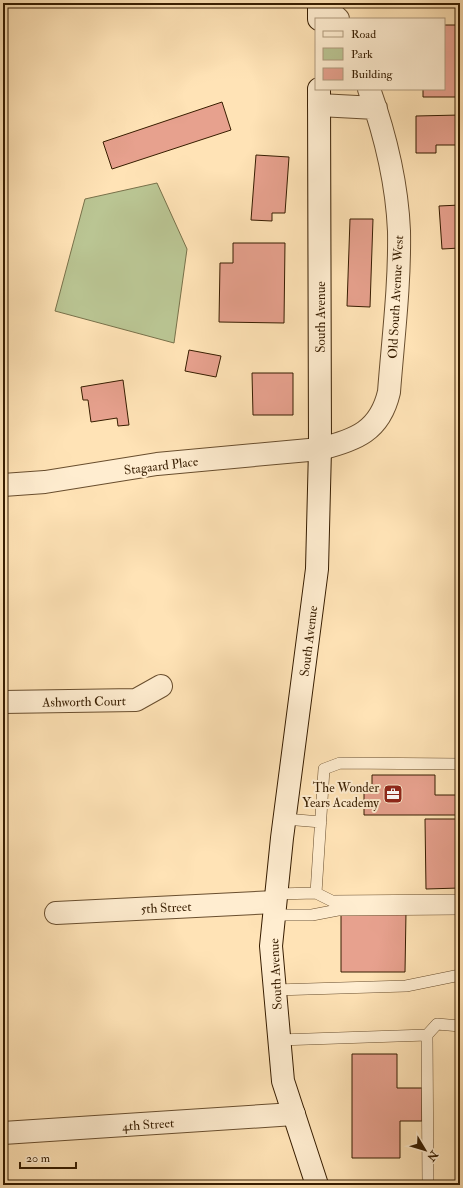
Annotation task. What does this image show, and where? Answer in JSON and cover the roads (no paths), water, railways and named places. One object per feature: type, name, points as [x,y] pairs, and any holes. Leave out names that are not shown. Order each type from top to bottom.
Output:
[{"type":"street","points":[[319,18],[320,3]]},
{"type":"street","points":[[320,3],[337,18]]},
{"type":"street","name":"Old South Avenue West","points":[[319,97],[372,98],[393,179],[399,230],[399,276],[389,392],[385,409],[364,434],[343,443],[320,449]]},
{"type":"street","name":"South Avenue","points":[[317,1185],[283,1080],[271,946],[316,569],[320,449],[319,97]]},
{"type":"street","name":"Stagaard Place","points":[[3,485],[45,482],[157,464],[320,449]]},
{"type":"street","name":"Ashworth Court","points":[[3,702],[136,700],[161,686]]},
{"type":"street","name":"5th Street","points":[[56,913],[275,904]]},
{"type":"street","name":"4th Street","points":[[3,1133],[294,1114]]},
{"type":"lane","points":[[316,893],[324,769],[340,763],[460,764]]},
{"type":"lane","points":[[285,819],[321,822]]},
{"type":"lane","points":[[275,904],[316,893],[332,901],[460,900]]},
{"type":"lane","points":[[275,904],[312,915],[338,910],[460,909]]},
{"type":"lane","points":[[275,990],[406,986],[460,975]]},
{"type":"lane","points":[[428,1185],[427,1035],[437,1024],[460,1026]]},
{"type":"lane","points":[[279,1040],[427,1035]]},
{"type":"place","name":"The Wonder Years Academy","points":[[393,794]]}]
